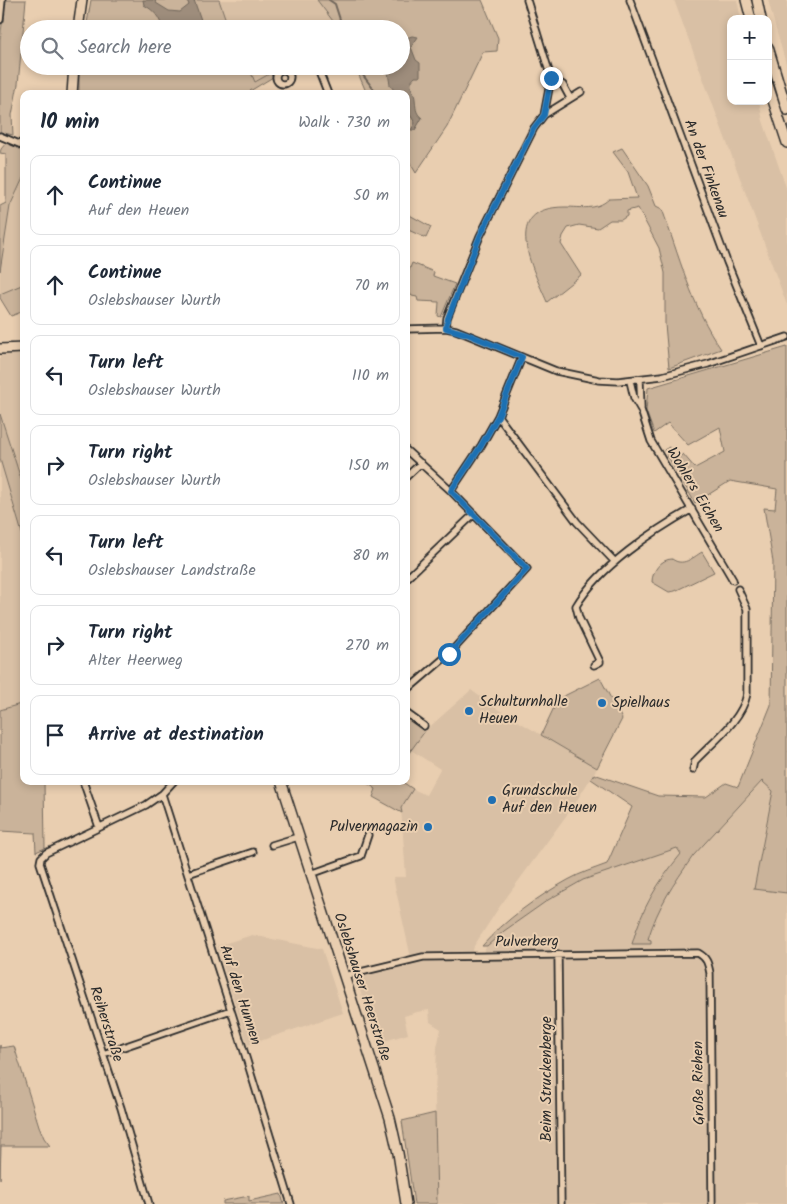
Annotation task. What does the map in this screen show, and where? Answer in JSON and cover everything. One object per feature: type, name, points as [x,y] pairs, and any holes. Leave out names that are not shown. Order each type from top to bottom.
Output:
[{"type":"main road","points":[[79,20],[82,0]]},
{"type":"main road","points":[[746,0],[750,15]]},
{"type":"main road","points":[[757,0],[760,15]]},
{"type":"main road","points":[[772,60],[787,110]]},
{"type":"main road","points":[[72,90],[73,75]]},
{"type":"main road","points":[[772,97],[787,143]]},
{"type":"main road","points":[[1,348],[20,348]]},
{"type":"main road","name":"Oslebshauser Heerstraße","points":[[282,785],[390,1118],[406,1204]]},
{"type":"street","points":[[0,20],[2,0]]},
{"type":"street","points":[[527,0],[551,78],[544,115]]},
{"type":"street","name":"An der Finkenau","points":[[630,0],[727,262],[761,346]]},
{"type":"street","points":[[320,75],[326,90]]},
{"type":"street","points":[[551,78],[562,85],[570,98]]},
{"type":"street","points":[[446,328],[448,318],[480,236],[534,128],[544,115],[581,92]]},
{"type":"street","points":[[0,136],[20,144]]},
{"type":"street","points":[[410,329],[446,328],[467,334],[556,371],[599,380],[630,381],[690,369],[787,337]]},
{"type":"street","points":[[451,491],[481,446],[498,416],[522,357]]},
{"type":"street","name":"Wohlers Eichen","points":[[640,380],[641,410]]},
{"type":"street","name":"Wohlers Eichen","points":[[630,381],[634,398],[641,410],[651,441],[733,580]]},
{"type":"street","points":[[498,416],[577,522],[615,562]]},
{"type":"street","points":[[410,453],[451,491],[527,569],[449,654],[410,687]]},
{"type":"street","points":[[410,473],[421,463]]},
{"type":"street","points":[[594,665],[600,662],[579,618],[576,606],[582,595],[615,562],[656,530],[692,509]]},
{"type":"street","points":[[410,575],[474,514]]},
{"type":"street","points":[[693,770],[695,761],[737,717],[746,702],[747,609],[738,589]]},
{"type":"street","points":[[410,716],[424,726]]},
{"type":"street","points":[[83,785],[99,827],[146,805],[162,794],[170,785]]},
{"type":"street","name":"Auf den Hunnen","points":[[162,794],[291,1204]]},
{"type":"street","name":"Reiherstraße","points":[[99,827],[46,853],[43,855],[40,863],[121,1108],[149,1204]]},
{"type":"street","points":[[311,874],[361,856],[368,835]]},
{"type":"street","points":[[272,845],[298,836]]},
{"type":"street","points":[[188,874],[253,852]]},
{"type":"street","name":"Pulverberg","points":[[344,976],[423,957],[698,952],[708,962]]},
{"type":"street","name":"Beim Struckenberge","points":[[558,954],[561,1204]]},
{"type":"street","name":"Große Riehen","points":[[708,962],[710,973],[712,1204]]},
{"type":"street","points":[[103,1054],[231,1010]]},
{"type":"shaded area","points":[[5,0],[26,0],[24,20],[20,20],[20,63],[12,115],[13,135],[0,132],[0,40]]},
{"type":"shaded area","points":[[91,0],[219,0],[226,20],[88,20]]},
{"type":"shaded area","points":[[143,0],[155,0],[156,3],[169,11],[180,12],[189,5],[187,0],[194,0],[201,20],[159,20],[144,5]]},
{"type":"shaded area","points":[[219,0],[317,0],[333,20],[226,20]]},
{"type":"shaded area","points":[[317,0],[482,0],[498,38],[497,51],[483,52],[447,127],[416,173],[410,163],[410,90],[365,90],[359,75],[410,75],[410,20],[332,20]]},
{"type":"shaded area","points":[[674,0],[737,0],[740,15],[727,15],[727,105],[760,105],[763,121],[787,190],[787,305]]},
{"type":"shaded area","points":[[768,0],[787,0],[787,67],[777,33]]},
{"type":"shaded area","points":[[410,37],[418,37],[411,47],[416,60],[420,63],[420,77],[415,77],[411,83],[417,112],[422,118],[415,130],[411,130],[415,123],[410,115],[410,90],[394,90],[390,85],[388,75],[410,75]]},
{"type":"shaded area","points":[[79,75],[252,75],[255,82],[267,75],[272,75],[273,77],[252,90],[79,90]]},
{"type":"shaded area","points":[[252,75],[267,75],[255,82]]},
{"type":"shaded area","points":[[6,143],[20,149],[20,185],[10,206],[0,271],[0,206],[6,203],[6,154],[0,153]]},
{"type":"shaded area","points":[[622,148],[648,186],[656,206],[662,209],[694,299],[721,349],[669,368],[665,324],[665,273],[659,248],[638,208],[627,211],[627,216],[621,220],[610,220],[598,228],[579,225],[568,228],[561,244],[581,275],[547,302],[529,257],[526,242],[527,228],[532,217],[545,210],[565,207],[588,208],[604,203],[609,199],[637,198],[628,172],[613,152]]},
{"type":"shaded area","points":[[20,185],[20,286],[0,294],[0,271],[10,206]]},
{"type":"shaded area","points":[[410,215],[431,227],[426,238],[410,231]]},
{"type":"shaded area","points":[[412,263],[434,272],[433,276],[455,284],[441,317],[438,316],[439,302],[418,301],[417,297],[410,294],[410,268]]},
{"type":"shaded area","points":[[20,286],[20,313],[11,316],[0,298],[0,294]]},
{"type":"shaded area","points":[[787,347],[787,893],[754,889],[773,791],[762,781],[693,856],[656,916],[648,939],[651,940],[651,944],[632,944],[651,896],[681,854],[677,848],[583,880],[548,900],[504,931],[487,946],[482,946],[511,918],[545,894],[582,873],[607,864],[632,807],[591,779],[594,774],[658,796],[706,797],[726,783],[738,787],[771,705],[773,562],[764,508],[775,509],[777,489],[730,481],[695,503],[664,450],[669,447],[678,458],[683,454],[695,468],[725,452],[720,427],[688,445],[668,423],[654,433],[646,411],[648,388]]},
{"type":"shaded area","points":[[0,349],[20,349],[20,466],[16,467],[0,414]]},
{"type":"shaded area","points":[[0,414],[20,476],[20,526],[0,459]]},
{"type":"shaded area","points":[[0,459],[20,526],[20,704],[0,710]]},
{"type":"shaded area","points":[[702,552],[714,572],[675,591],[669,592],[652,582],[655,570],[664,561],[672,559],[684,562]]},
{"type":"shaded area","points":[[600,678],[622,719],[597,768],[541,735],[558,699]]},
{"type":"shaded area","points":[[471,690],[494,707],[597,768],[574,805],[498,909],[474,946],[471,960],[478,960],[487,946],[504,931],[548,900],[583,880],[677,848],[681,854],[663,876],[649,899],[638,923],[648,940],[655,917],[665,897],[693,856],[762,781],[773,790],[754,889],[787,893],[787,1204],[437,1204],[435,1094],[437,1047],[441,1029],[430,1022],[429,1010],[417,1012],[404,1016],[408,1034],[378,1043],[354,973],[411,958],[393,877],[406,877],[401,808],[413,789],[426,795],[440,769],[411,750],[425,731]]},
{"type":"shaded area","points":[[20,704],[20,785],[44,785],[45,848],[36,852],[35,833],[0,831],[0,710]]},
{"type":"shaded area","points":[[410,721],[425,731],[410,752]]},
{"type":"shaded area","points":[[370,785],[407,785],[413,789],[401,808],[402,813],[373,797],[376,789]]},
{"type":"shaded area","points":[[252,935],[322,949],[343,1013],[248,1045],[217,946]]},
{"type":"shaded area","points":[[14,1046],[39,1126],[50,1146],[1,1146],[0,1179],[0,1048]]},
{"type":"shaded area","points":[[435,1113],[437,1204],[414,1204],[402,1121]]},
{"type":"shaded area","points":[[281,1194],[284,1204],[223,1204],[223,1201],[249,1196],[249,1201]]},
{"type":"waterway","points":[[329,0],[335,4],[340,20]]},
{"type":"waterway","points":[[363,75],[374,90]]},
{"type":"place","name":"Spielhaus","points":[[602,703]]},
{"type":"place","name":"Schulturnhalle Heuen","points":[[469,711]]},
{"type":"place","name":"Grundschule Auf den Heuen","points":[[492,800]]},
{"type":"place","name":"Pulvermagazin","points":[[428,827]]},
{"type":"route","points":[[449,654],[527,569],[451,491],[481,446],[498,416],[522,357],[467,334],[446,328],[448,318],[480,236],[534,128],[544,115],[551,78]]}]
